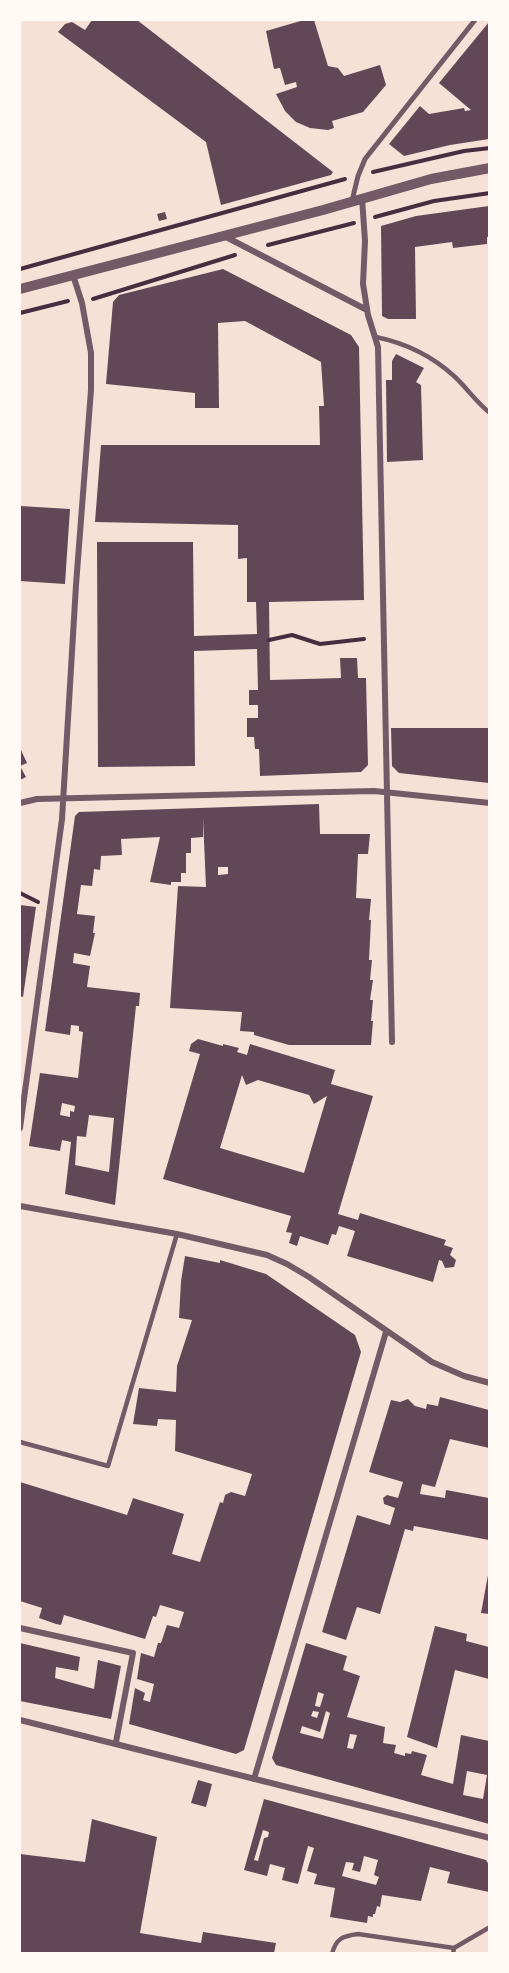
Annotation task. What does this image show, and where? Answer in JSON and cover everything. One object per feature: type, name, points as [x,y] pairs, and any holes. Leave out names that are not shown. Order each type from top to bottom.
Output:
[{"type":"street","points":[[392,1042],[378,370],[376,337],[369,320],[363,284],[364,221],[357,200],[358,176],[365,159],[475,20]]},
{"type":"street","points":[[20,289],[431,179],[489,168]]},
{"type":"street","points":[[223,236],[367,310]]},
{"type":"street","points":[[20,1128],[64,798],[74,605],[92,374],[91,353],[82,303],[73,275]]},
{"type":"street","points":[[20,803],[38,799],[64,798],[388,792],[489,803]]},
{"type":"street","points":[[20,1206],[177,1234],[253,1251],[287,1264],[309,1277],[432,1362],[464,1376],[489,1383]]},
{"type":"street","points":[[254,1779],[386,1332]]},
{"type":"street","points":[[20,1628],[133,1653],[116,1742]]},
{"type":"street","points":[[20,1720],[116,1742],[489,1838]]},
{"type":"lane","points":[[376,337],[394,340],[429,357],[455,377],[489,413]]},
{"type":"lane","points":[[20,1442],[108,1466],[177,1234]]},
{"type":"lane","points":[[332,1953],[337,1940],[344,1936],[358,1934],[453,1951],[489,1927]]},
{"type":"path","points":[[20,269],[358,176],[464,151],[489,148]]},
{"type":"path","points":[[20,313],[67,301],[82,303],[251,250],[434,201],[489,193]]},
{"type":"path","points":[[269,640],[292,635],[320,644],[364,639]]},
{"type":"path","points":[[20,893],[35,901],[51,904]]},
{"type":"building","points":[[92,20],[137,20],[333,172],[331,175],[221,205],[206,142],[58,32],[65,24],[72,22],[85,30]]},
{"type":"building","points":[[304,20],[314,20],[328,66],[338,68],[344,76],[380,65],[386,85],[363,112],[332,121],[334,128],[328,130],[310,128],[296,122],[285,111],[276,94],[297,87],[296,82],[285,85],[280,68],[274,69],[266,31]]},
{"type":"building","points":[[489,22],[489,139],[404,156],[389,144],[420,106],[429,114],[464,108],[465,111],[471,110],[439,83]]},
{"type":"building","points":[[489,206],[487,244],[453,248],[452,242],[415,247],[416,319],[388,319],[382,316],[381,226],[416,216]]},
{"type":"building","points":[[165,212],[167,219],[159,221],[157,214]]},
{"type":"building","points":[[223,269],[351,335],[359,347],[364,600],[269,602],[270,680],[341,678],[340,658],[357,658],[358,678],[366,678],[368,765],[361,772],[260,776],[259,749],[255,749],[254,737],[247,737],[247,718],[258,718],[258,705],[249,705],[249,690],[258,690],[257,649],[194,651],[195,766],[98,767],[97,542],[193,542],[194,636],[257,634],[256,602],[247,602],[247,558],[238,559],[238,525],[95,522],[101,445],[320,445],[319,406],[324,406],[321,362],[245,321],[218,323],[219,408],[195,408],[195,393],[106,384],[113,302],[119,295]]},
{"type":"building","points":[[396,354],[424,368],[416,382],[421,385],[423,460],[387,462],[386,380],[392,380],[392,361]]},
{"type":"building","points":[[20,506],[70,509],[65,584],[20,581]]},
{"type":"building","points":[[391,728],[489,728],[489,783],[399,773],[392,766]]},
{"type":"building","points":[[20,748],[27,763],[20,766]]},
{"type":"building","points":[[20,766],[26,777],[20,780]]},
{"type":"building","points":[[319,804],[320,834],[370,834],[368,854],[358,854],[356,898],[371,899],[369,960],[372,960],[370,980],[373,980],[370,1000],[373,1000],[371,1021],[373,1021],[371,1045],[289,1045],[254,1035],[254,1032],[240,1031],[242,1012],[170,1008],[178,886],[206,887],[203,818],[203,837],[191,838],[191,853],[186,853],[186,873],[181,873],[181,882],[171,882],[171,885],[150,882],[160,837],[121,839],[122,855],[101,856],[100,870],[94,869],[92,886],[81,885],[77,914],[95,916],[93,933],[95,933],[90,956],[74,953],[73,963],[90,966],[87,987],[140,993],[139,1006],[136,1006],[115,1205],[65,1194],[71,1142],[62,1140],[60,1151],[29,1146],[40,1073],[78,1078],[83,1032],[79,1031],[79,1026],[71,1025],[70,1035],[45,1031],[75,816],[79,812]],"holes":[[[218,867],[228,867],[228,874],[218,875]],[[62,1103],[75,1106],[74,1112],[70,1111],[70,1117],[60,1115]],[[89,1115],[114,1118],[109,1172],[75,1165],[77,1136],[86,1137]]]},
{"type":"building","points":[[20,905],[36,907],[23,997],[20,996]]},
{"type":"building","points":[[198,1039],[239,1048],[237,1052],[247,1055],[250,1044],[335,1070],[331,1084],[373,1096],[338,1214],[358,1220],[360,1213],[446,1240],[444,1245],[453,1248],[450,1255],[456,1260],[454,1267],[445,1268],[439,1260],[433,1282],[347,1256],[355,1231],[339,1226],[336,1235],[332,1234],[328,1245],[300,1236],[297,1246],[289,1243],[292,1233],[286,1232],[291,1216],[163,1179],[200,1054],[189,1051],[191,1044]],"holes":[[[242,1075],[246,1085],[258,1080],[309,1095],[314,1104],[327,1096],[304,1173],[220,1148]]]},
{"type":"building","points":[[185,1256],[220,1263],[220,1260],[266,1274],[355,1335],[361,1352],[244,1750],[236,1754],[129,1724],[135,1688],[145,1693],[143,1700],[150,1702],[154,1684],[137,1679],[141,1653],[154,1657],[167,1625],[179,1628],[184,1612],[160,1605],[156,1617],[153,1616],[145,1639],[64,1615],[61,1625],[56,1624],[39,1618],[42,1608],[20,1601],[20,1482],[127,1515],[133,1498],[184,1514],[172,1554],[200,1562],[220,1502],[223,1503],[225,1495],[231,1492],[245,1496],[252,1474],[175,1451],[176,1420],[158,1419],[157,1426],[133,1424],[139,1388],[176,1392],[177,1366],[192,1320],[179,1318]]},
{"type":"building","points":[[440,1397],[489,1410],[489,1448],[450,1439],[435,1487],[422,1484],[420,1494],[445,1498],[446,1490],[489,1498],[489,1540],[414,1526],[413,1531],[405,1529],[380,1614],[357,1607],[346,1640],[322,1632],[357,1515],[390,1525],[395,1508],[384,1504],[383,1498],[387,1495],[398,1498],[403,1482],[369,1472],[391,1400],[400,1402],[408,1399],[415,1406],[426,1409],[427,1404],[438,1406]]},
{"type":"building","points":[[489,1575],[489,1614],[481,1613]]},
{"type":"building","points":[[435,1626],[467,1634],[466,1641],[489,1647],[489,1679],[455,1670],[437,1748],[407,1737]]},
{"type":"building","points":[[20,1643],[80,1657],[78,1671],[56,1667],[55,1678],[94,1689],[98,1660],[121,1666],[111,1719],[20,1701]]},
{"type":"building","points":[[306,1643],[347,1656],[343,1670],[360,1676],[347,1717],[385,1727],[383,1743],[396,1745],[394,1753],[405,1756],[405,1753],[411,1754],[412,1751],[427,1755],[421,1775],[453,1784],[461,1735],[489,1741],[489,1824],[276,1765],[272,1758]],"holes":[[[318,1692],[324,1694],[320,1707],[315,1706]],[[313,1711],[319,1712],[317,1718],[311,1716]],[[326,1711],[330,1713],[323,1739],[300,1733],[302,1726],[320,1732]],[[350,1734],[357,1735],[353,1749],[347,1748]],[[467,1771],[487,1775],[483,1799],[463,1795]]]},
{"type":"building","points":[[198,1780],[212,1784],[206,1807],[191,1803]]},
{"type":"building","points":[[264,1799],[486,1860],[489,1865],[489,1892],[447,1883],[450,1872],[430,1867],[421,1901],[382,1895],[380,1907],[377,1906],[373,1917],[368,1916],[367,1923],[330,1917],[335,1888],[314,1884],[317,1874],[307,1871],[314,1848],[308,1846],[298,1884],[282,1880],[285,1868],[270,1864],[267,1876],[244,1870]],"holes":[[[263,1830],[269,1832],[268,1837],[264,1838],[258,1861],[254,1860]],[[364,1856],[378,1860],[374,1875],[379,1877],[376,1885],[342,1876],[346,1862],[354,1863],[352,1870],[360,1872]]]},
{"type":"building","points":[[92,1819],[157,1837],[140,1933],[201,1943],[203,1932],[276,1943],[274,1953],[20,1953],[20,1854],[85,1862]]}]
